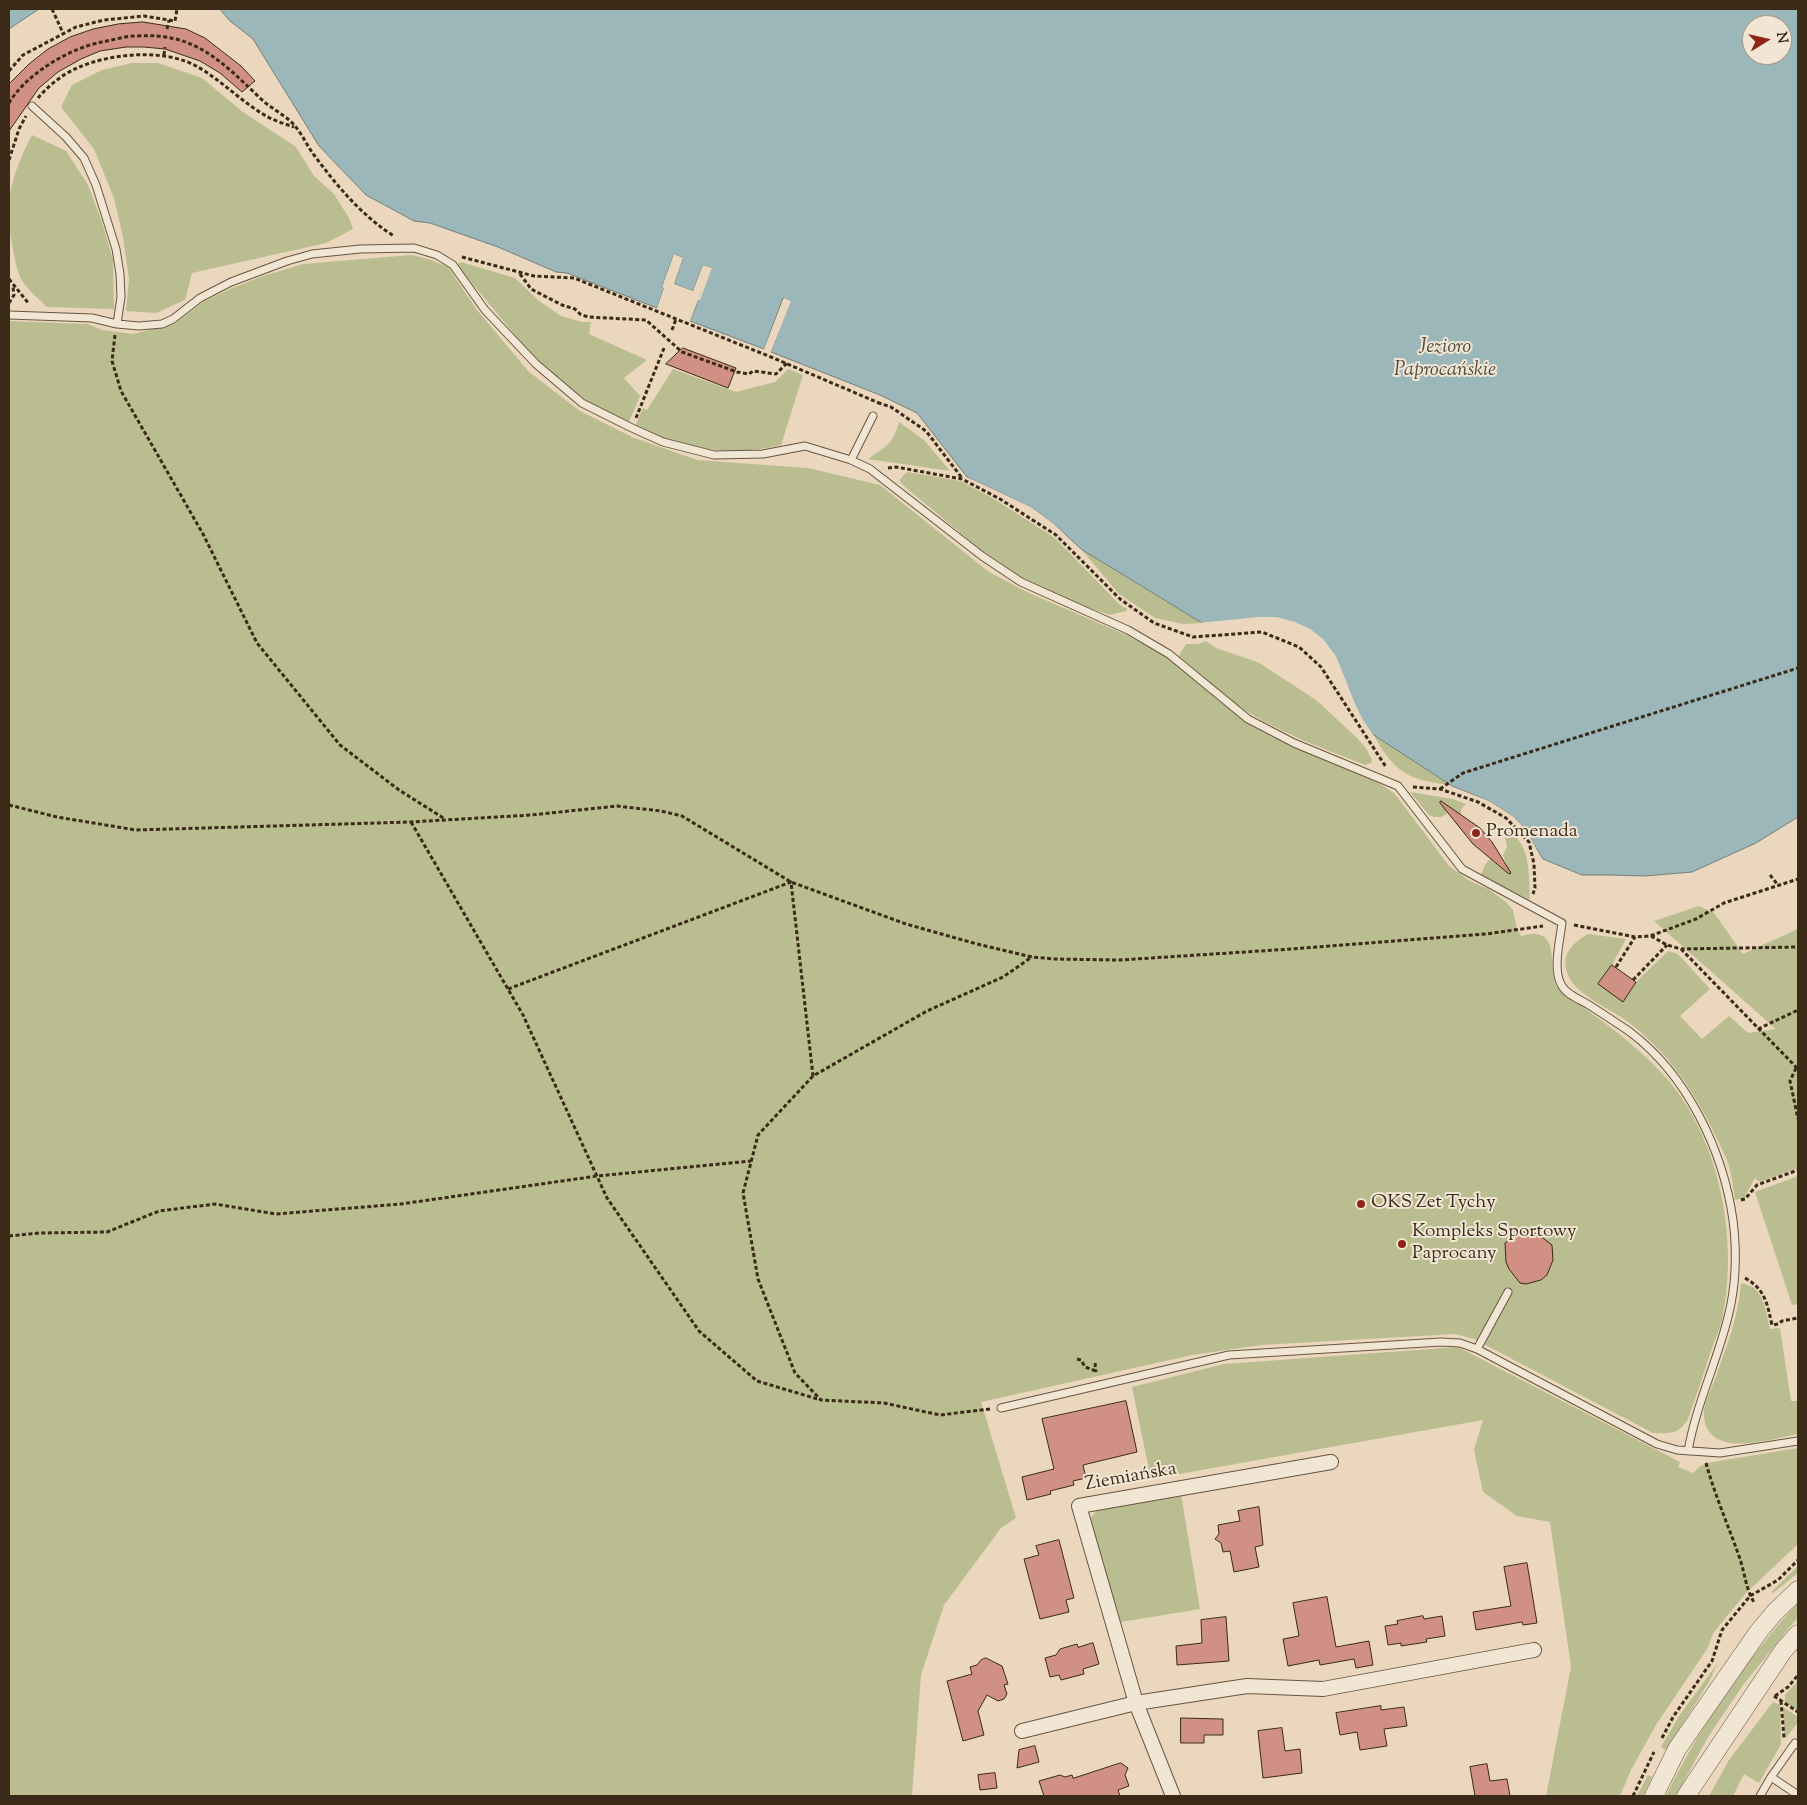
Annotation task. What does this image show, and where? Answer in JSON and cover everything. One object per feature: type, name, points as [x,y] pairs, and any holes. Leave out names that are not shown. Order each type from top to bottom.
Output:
[{"type":"street","name":"Ziemiańska","points":[[1173,1796],[1136,1703],[1079,1506],[1331,1462]]},
{"type":"street","points":[[1654,1796],[1677,1749],[1759,1632],[1775,1612],[1798,1590]]},
{"type":"street","points":[[1686,1796],[1784,1651],[1798,1634]]},
{"type":"street","points":[[1022,1731],[1136,1703],[1247,1686],[1323,1689],[1534,1650]]},
{"type":"lane","points":[[32,106],[66,137],[84,158],[96,185],[116,249],[120,274],[121,297],[117,324]]},
{"type":"lane","points":[[9,315],[92,318],[117,324],[139,326],[162,324],[173,319],[200,298],[231,282],[258,270],[312,254],[360,249],[414,248],[437,255],[452,265],[486,310],[536,364],[582,403],[663,442],[714,454],[763,454],[805,446],[851,460],[870,469],[982,556],[1021,582],[1128,630],[1169,654],[1248,719],[1294,743],[1398,786],[1462,869],[1562,923],[1557,971],[1562,987],[1631,1033],[1674,1076],[1716,1151],[1729,1197],[1733,1221],[1736,1272],[1728,1318],[1692,1429],[1688,1451]]},
{"type":"lane","points":[[851,460],[874,416]]},
{"type":"lane","points":[[1477,1349],[1508,1292]]},
{"type":"lane","points":[[1001,1408],[1230,1355],[1441,1342],[1460,1343],[1477,1349],[1657,1444],[1688,1451],[1720,1453],[1798,1441]]},
{"type":"lane","points":[[1760,1796],[1795,1743],[1798,1745]]},
{"type":"lane","points":[[1771,1777],[1798,1795]]},
{"type":"path","points":[[52,9],[63,33]]},
{"type":"path","points":[[9,71],[23,54],[76,26],[104,20],[144,16],[175,20],[177,9]]},
{"type":"path","points":[[167,29],[169,20]]},
{"type":"path","points":[[9,103],[21,88],[41,71],[69,53],[92,44],[135,36],[154,36],[180,40],[197,46],[213,56],[297,128],[320,162],[350,198],[375,223]]},
{"type":"path","points":[[164,55],[165,47]]},
{"type":"path","points":[[9,160],[19,129],[32,106],[47,88],[75,69],[98,60],[138,55],[164,55],[197,66],[267,116],[297,128]]},
{"type":"path","points":[[437,255],[451,254],[534,276],[574,278],[892,407],[926,431],[962,479]]},
{"type":"path","points":[[519,273],[531,289],[562,305],[576,309],[580,314],[588,317],[646,320],[682,352],[737,372],[749,374],[753,371],[776,374],[787,363]]},
{"type":"path","points":[[9,280],[27,303],[46,316]]},
{"type":"path","points":[[9,303],[14,295],[13,286]]},
{"type":"path","points":[[672,330],[676,319]]},
{"type":"path","points":[[117,324],[112,361],[121,391],[203,534],[257,643],[340,745],[399,790],[446,820]]},
{"type":"path","points":[[632,428],[664,348]]},
{"type":"path","points":[[874,416],[879,403]]},
{"type":"path","points":[[870,469],[896,467],[962,479],[1000,499],[1056,536],[1120,599],[1154,623],[1193,637],[1262,632],[1299,646],[1321,667],[1398,786],[1440,789],[1478,802],[1506,818],[1528,842],[1534,864],[1535,888],[1530,905]]},
{"type":"path","points":[[1440,789],[1463,773],[1798,668]]},
{"type":"path","points":[[9,805],[57,817],[136,830],[411,822],[531,815],[617,806],[660,811],[682,816],[791,882],[906,924],[1032,957],[1055,959],[1120,960],[1290,949],[1486,934],[1562,923],[1636,937],[1650,936],[1696,919],[1724,903],[1798,879]]},
{"type":"path","points":[[411,822],[523,1015],[607,1198],[699,1331],[757,1381],[821,1400],[884,1403],[940,1415],[1001,1408]]},
{"type":"path","points":[[1770,875],[1778,885]]},
{"type":"path","points":[[508,989],[791,882]]},
{"type":"path","points":[[791,882],[813,1076]]},
{"type":"path","points":[[1650,936],[1667,945],[1681,949],[1798,946]]},
{"type":"path","points":[[1616,968],[1636,937]]},
{"type":"path","points":[[1633,980],[1667,945]]},
{"type":"path","points":[[1681,949],[1797,1068],[1790,1081],[1798,1119]]},
{"type":"path","points":[[821,1400],[795,1373],[758,1279],[743,1193],[758,1135],[813,1076],[927,1011],[1003,977],[1032,957]]},
{"type":"path","points":[[1758,1029],[1798,1010]]},
{"type":"path","points":[[9,1236],[40,1233],[107,1232],[159,1211],[215,1204],[276,1214],[401,1204],[597,1176],[751,1161]]},
{"type":"path","points":[[1745,1200],[1757,1186],[1798,1170]]},
{"type":"path","points":[[1767,1303],[1772,1325],[1798,1318]]},
{"type":"path","points":[[1077,1359],[1081,1360],[1085,1367],[1096,1371]]},
{"type":"path","points":[[1702,1452],[1716,1497],[1741,1562],[1750,1596],[1755,1604]]},
{"type":"path","points":[[1660,1742],[1673,1717],[1712,1661],[1722,1630],[1750,1596],[1778,1580],[1798,1560]]},
{"type":"path","points":[[1774,1696],[1798,1712]]},
{"type":"path","points":[[1782,1701],[1785,1757]]},
{"type":"path","points":[[1632,1796],[1655,1750]]},
{"type":"green space","points":[[132,63],[158,63],[202,78],[243,112],[296,147],[314,176],[334,194],[349,218],[353,229],[326,243],[192,273],[185,300],[156,313],[126,311],[129,279],[123,237],[114,198],[94,149],[61,107],[72,85],[102,70]]},
{"type":"green space","points":[[32,135],[66,151],[88,185],[101,219],[113,260],[114,309],[47,307],[28,289],[21,278],[15,262],[10,232],[9,203],[18,164]]},
{"type":"green space","points":[[412,255],[448,267],[477,310],[529,372],[580,411],[632,437],[697,460],[808,468],[880,485],[989,572],[1029,593],[1124,634],[1168,658],[1247,723],[1272,737],[1379,783],[1395,794],[1449,866],[1468,880],[1488,889],[1506,902],[1513,910],[1517,929],[1521,936],[1534,934],[1543,936],[1547,940],[1550,945],[1556,986],[1559,990],[1567,998],[1617,1032],[1653,1064],[1687,1105],[1701,1132],[1721,1192],[1726,1223],[1727,1285],[1721,1324],[1685,1424],[1674,1432],[1653,1433],[1474,1339],[1455,1334],[1261,1345],[1192,1355],[981,1402],[1016,1518],[1001,1528],[944,1605],[921,1675],[912,1796],[9,1796],[9,321],[88,324],[102,330],[133,334],[176,323],[203,302],[230,289],[263,276],[303,264]]},
{"type":"green space","points":[[461,262],[515,278],[538,300],[561,316],[582,322],[591,322],[589,334],[647,360],[624,378],[640,396],[629,422],[591,404],[534,358],[457,265]]},
{"type":"green space","points":[[673,369],[736,392],[775,382],[788,369],[803,375],[781,445],[752,450],[707,449],[678,443],[635,427],[643,408],[647,410]]},
{"type":"green space","points":[[899,422],[924,440],[950,471],[868,459],[888,444]]},
{"type":"green space","points":[[907,472],[961,481],[994,499],[1055,538],[1119,604],[1127,609],[1126,611],[1110,615],[1075,603],[1023,578],[979,548],[905,487],[900,482],[900,479]]},
{"type":"green space","points":[[1081,549],[1202,623],[1183,624],[1155,618],[1119,594]]},
{"type":"green space","points":[[1206,641],[1216,648],[1263,664],[1314,698],[1366,748],[1372,760],[1371,763],[1365,765],[1304,741],[1237,705],[1179,656],[1186,644],[1198,644]]},
{"type":"green space","points":[[1373,734],[1446,782],[1444,784],[1419,779],[1401,770],[1387,756]]},
{"type":"green space","points":[[1410,792],[1453,799],[1466,804],[1461,809],[1461,815],[1448,813],[1441,817],[1434,817],[1429,815]]},
{"type":"green space","points":[[1507,831],[1515,836],[1525,851],[1529,871],[1530,900],[1481,875],[1490,859],[1509,873],[1503,855],[1507,847],[1505,835]]},
{"type":"green space","points":[[1699,906],[1714,913],[1743,954],[1798,929],[1798,1168],[1760,1182],[1755,1178],[1744,1198],[1735,1200],[1728,1163],[1700,1106],[1680,1075],[1656,1047],[1628,1022],[1579,990],[1569,977],[1565,963],[1568,951],[1576,942],[1588,934],[1626,939],[1612,965],[1598,984],[1623,1001],[1636,982],[1668,951],[1678,954],[1710,989],[1680,1016],[1702,1039],[1729,1016],[1748,1033],[1776,1029],[1654,921]]},
{"type":"green space","points":[[1798,1176],[1798,1304],[1792,1305],[1755,1192]]},
{"type":"green space","points":[[1741,1283],[1753,1287],[1762,1298],[1770,1329],[1780,1328],[1791,1401],[1798,1401],[1798,1434],[1762,1441],[1726,1442],[1717,1439],[1710,1433],[1704,1420],[1705,1406],[1738,1308]]},
{"type":"green space","points":[[1458,1347],[1680,1462],[1678,1467],[1693,1473],[1707,1463],[1798,1448],[1798,1544],[1746,1593],[1714,1632],[1707,1649],[1656,1725],[1631,1770],[1620,1796],[1546,1796],[1571,1667],[1550,1522],[1517,1516],[1483,1492],[1474,1450],[1483,1420],[1151,1479],[1132,1387],[1224,1364]]},
{"type":"green space","points":[[1181,1494],[1200,1609],[1121,1622],[1088,1522],[1098,1508]]},
{"type":"green space","points":[[1798,1566],[1798,1573],[1773,1593],[1771,1592]]},
{"type":"green space","points":[[1798,1602],[1798,1617],[1743,1685],[1708,1737],[1676,1796],[1666,1796],[1694,1744],[1725,1695]]},
{"type":"green space","points":[[1717,1664],[1709,1682],[1666,1750],[1661,1747],[1679,1716]]},
{"type":"green space","points":[[1798,1681],[1798,1711],[1785,1702],[1785,1695]]},
{"type":"green space","points":[[1773,1702],[1780,1705],[1781,1744],[1759,1783],[1744,1774],[1733,1796],[1709,1796],[1729,1760]]},
{"type":"green space","points":[[1783,1707],[1798,1717],[1798,1722],[1785,1739]]},
{"type":"green space","points":[[1648,1775],[1652,1777],[1643,1796],[1637,1796]]},
{"type":"water","points":[[9,9],[39,9],[9,29]]},
{"type":"water","name":"Jezioro Paprocańskie","points":[[220,9],[1798,9],[1798,817],[1756,843],[1692,872],[1645,876],[1582,875],[1543,859],[1524,828],[1514,817],[1489,801],[1452,786],[1202,623],[1081,549],[1054,524],[1031,507],[967,477],[917,413],[880,395],[771,352],[790,301],[783,298],[764,349],[690,321],[711,268],[703,265],[693,291],[674,284],[683,258],[674,254],[662,287],[664,288],[657,308],[567,273],[556,272],[498,247],[430,223],[414,221],[366,195],[319,146],[253,39],[230,21]]},
{"type":"pier","points":[[674,254],[683,258],[674,284],[693,291],[703,265],[712,268],[690,321],[688,320],[695,298],[699,297],[708,270],[704,268],[694,293],[673,286],[671,283],[680,259],[675,257],[665,285],[667,289],[659,309],[657,308],[664,288],[662,287]]},
{"type":"pier","points":[[784,298],[791,301],[771,352],[768,351],[787,302],[785,301],[767,350],[764,349]]},
{"type":"pier","points":[[967,477],[1031,507],[1054,524],[1074,544],[1029,509],[985,488]]},
{"type":"pier","points":[[1277,617],[1295,622],[1310,629],[1323,639],[1336,656],[1356,706],[1376,739],[1198,623]]},
{"type":"pier","points":[[1447,785],[1489,801],[1514,817],[1531,839],[1539,858],[1522,830],[1512,819],[1487,803],[1451,789]]},
{"type":"building","points":[[143,22],[186,29],[205,38],[241,66],[255,81],[242,92],[220,73],[200,61],[165,49],[126,47],[100,51],[58,72],[39,88],[9,131],[9,84],[29,64],[48,49],[70,37],[93,29]]},
{"type":"building","points":[[683,348],[736,368],[728,388],[666,364]]},
{"type":"building","points":[[1441,801],[1480,828],[1492,842],[1511,873],[1509,874],[1473,844],[1440,803]]},
{"type":"building","points":[[1612,965],[1636,982],[1623,1002],[1598,984]]},
{"type":"building","points":[[1532,1232],[1539,1235],[1552,1245],[1553,1260],[1547,1275],[1541,1280],[1526,1284],[1520,1283],[1506,1262],[1505,1243],[1516,1234]]},
{"type":"building","points":[[1126,1401],[1137,1452],[1083,1465],[1086,1478],[1073,1481],[1074,1485],[1050,1491],[1051,1494],[1027,1500],[1022,1477],[1054,1469],[1042,1419]]},
{"type":"building","points":[[1259,1507],[1263,1545],[1255,1547],[1259,1567],[1234,1572],[1230,1551],[1223,1552],[1221,1543],[1215,1539],[1219,1534],[1218,1525],[1240,1521],[1238,1511]]},
{"type":"building","points":[[1059,1540],[1074,1598],[1066,1600],[1069,1612],[1040,1619],[1024,1559],[1039,1555],[1036,1546]]},
{"type":"building","points":[[1527,1563],[1537,1623],[1523,1625],[1522,1622],[1476,1630],[1473,1612],[1511,1606],[1504,1567]]},
{"type":"building","points":[[1327,1597],[1336,1647],[1369,1641],[1373,1665],[1356,1668],[1354,1659],[1320,1665],[1319,1660],[1288,1666],[1283,1639],[1299,1636],[1293,1603]]},
{"type":"building","points":[[1423,1616],[1424,1619],[1442,1616],[1445,1636],[1426,1639],[1427,1642],[1401,1646],[1401,1643],[1388,1645],[1385,1626],[1398,1624],[1397,1621]]},
{"type":"building","points":[[1226,1617],[1229,1661],[1177,1665],[1176,1646],[1202,1643],[1201,1620]]},
{"type":"building","points":[[1093,1643],[1099,1664],[1083,1669],[1084,1674],[1061,1680],[1059,1675],[1050,1677],[1045,1658],[1056,1655],[1060,1649],[1077,1644],[1078,1647]]},
{"type":"building","points":[[986,1658],[1002,1666],[1008,1684],[1004,1685],[1007,1694],[1004,1699],[998,1701],[987,1695],[978,1711],[984,1735],[963,1741],[947,1681],[972,1674],[970,1667],[977,1665]]},
{"type":"building","points":[[1381,1706],[1381,1710],[1404,1707],[1407,1726],[1384,1729],[1387,1746],[1360,1750],[1357,1732],[1340,1735],[1336,1713]]},
{"type":"building","points":[[1181,1718],[1223,1719],[1223,1735],[1204,1735],[1204,1743],[1181,1743]]},
{"type":"building","points":[[1282,1728],[1285,1751],[1300,1749],[1302,1773],[1263,1778],[1258,1731]]},
{"type":"building","points":[[1035,1746],[1039,1762],[1017,1768],[1019,1750]]},
{"type":"building","points":[[1121,1763],[1128,1768],[1125,1775],[1129,1786],[1118,1790],[1120,1796],[1044,1796],[1039,1781],[1060,1775],[1065,1777],[1072,1775],[1073,1778]]},
{"type":"building","points":[[1487,1764],[1490,1781],[1507,1779],[1510,1796],[1475,1796],[1470,1767]]},
{"type":"building","points":[[995,1773],[997,1788],[980,1790],[978,1775]]},
{"type":"place","name":"Promenada","points":[[1476,833]]},
{"type":"place","name":"OKS Zet Tychy","points":[[1361,1204]]},
{"type":"place","name":"Kompleks Sportowy Paprocany","points":[[1402,1244]]}]
